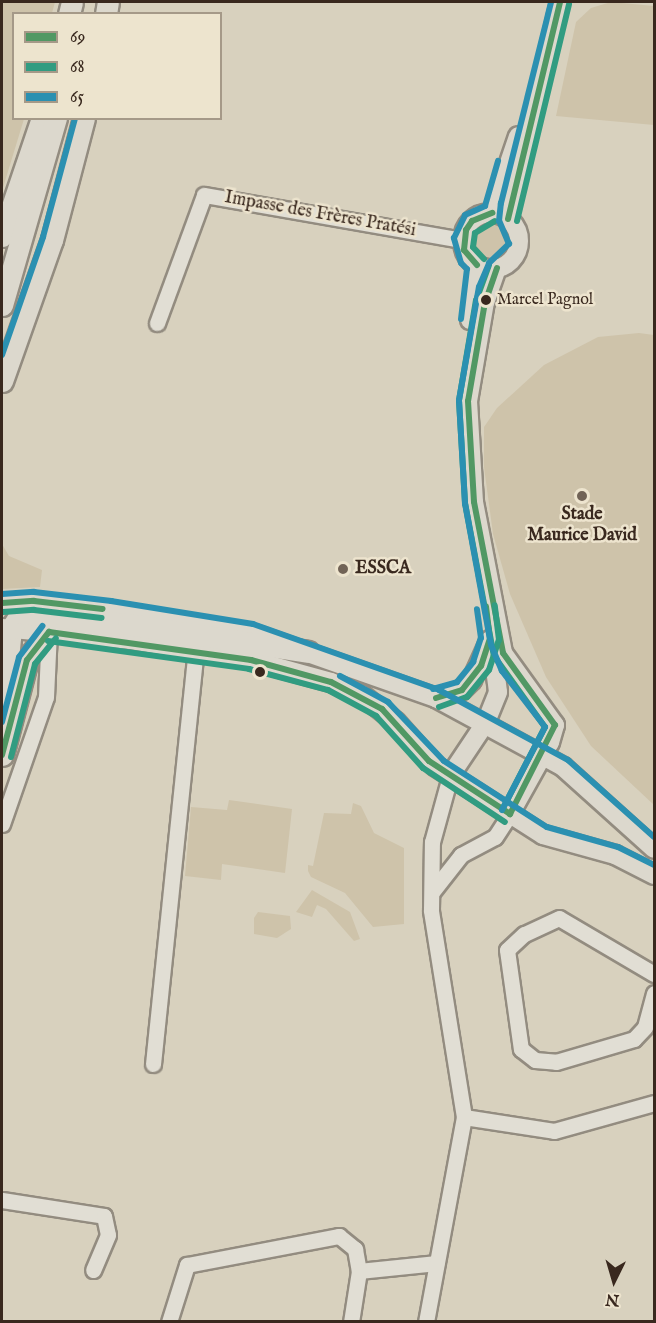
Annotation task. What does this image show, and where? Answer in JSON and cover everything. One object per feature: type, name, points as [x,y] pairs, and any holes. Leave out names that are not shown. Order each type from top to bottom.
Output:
[{"type":"highway","points":[[2,236],[41,120]]},
{"type":"highway","points":[[2,305],[55,120]]},
{"type":"highway","points":[[2,381],[52,240],[83,120]]},
{"type":"highway","points":[[2,715],[7,680],[6,628],[17,616],[27,612],[308,652]]},
{"type":"highway","points":[[2,755],[27,660],[50,632]]},
{"type":"highway","points":[[2,653],[7,680]]},
{"type":"main road","points":[[500,216],[472,221],[463,240],[469,259],[477,266],[497,268],[508,263],[519,245],[500,216],[532,97],[552,2]]},
{"type":"main road","points":[[500,216],[560,2]]},
{"type":"main road","points":[[450,776],[486,722],[498,692],[464,467],[461,402],[477,266]]},
{"type":"main road","points":[[497,268],[472,361],[468,443],[500,642],[510,666],[555,725],[544,755],[510,814]]},
{"type":"main road","points":[[2,603],[34,601],[201,623],[276,639],[436,698],[486,722],[571,772],[654,849]]},
{"type":"main road","points":[[6,628],[196,651],[283,667],[362,695],[450,776],[510,814],[556,840],[615,855],[654,875]]},
{"type":"main road","points":[[436,698],[462,690],[472,680],[490,639]]},
{"type":"street","name":"Impasse des Frères Pratési","points":[[157,323],[204,195],[463,240]]},
{"type":"street","points":[[2,824],[46,697],[50,632]]},
{"type":"street","points":[[153,1064],[196,651]]},
{"type":"street","points":[[426,1322],[464,1117],[435,955],[432,892],[432,842],[450,776]]},
{"type":"street","points":[[432,892],[461,855],[495,837],[510,814]]},
{"type":"street","points":[[654,974],[559,918],[524,934],[507,950],[521,1049],[535,1060],[556,1062],[634,1039],[645,1027],[654,993]]},
{"type":"street","points":[[464,1117],[554,1131],[654,1103]]},
{"type":"street","points":[[2,1200],[104,1216],[108,1235],[93,1270]]},
{"type":"street","points":[[169,1322],[188,1264],[339,1236],[356,1249],[359,1271],[351,1322]]},
{"type":"street","points":[[359,1271],[437,1263]]},
{"type":"shaded area","points":[[2,2],[55,2],[52,12],[12,12],[12,120],[24,120],[2,191]]},
{"type":"shaded area","points":[[611,2],[654,6],[654,125],[556,116],[576,22],[591,8]]},
{"type":"shaded area","points":[[491,220],[506,227],[513,242],[506,257],[491,264],[476,257],[469,242],[476,227]]},
{"type":"shaded area","name":"Stade Maurice David","points":[[639,333],[654,335],[654,805],[591,746],[546,677],[510,594],[493,534],[484,467],[484,427],[497,408],[544,365],[598,337]]},
{"type":"shaded area","points":[[2,544],[9,556],[42,570],[40,587],[2,589]]},
{"type":"shaded area","points":[[229,800],[292,809],[285,873],[222,864],[221,880],[185,876],[191,807],[227,810]]},
{"type":"shaded area","points":[[353,803],[361,806],[374,833],[404,848],[404,924],[373,927],[345,893],[311,877],[308,871],[308,865],[313,866],[324,813],[351,814]]},
{"type":"shaded area","points":[[312,890],[350,912],[360,939],[354,941],[326,909],[317,905],[312,917],[296,912]]},
{"type":"shaded area","points":[[258,912],[290,916],[291,929],[277,938],[254,934],[254,918]]},
{"type":"transit line","name":"65","points":[[502,810],[545,727],[502,671],[491,645],[465,504],[459,400],[479,287],[489,263],[509,244],[499,221],[501,203],[551,2]]},
{"type":"transit line","name":"69","points":[[508,219],[560,2]]},
{"type":"transit line","name":"68","points":[[517,221],[569,4]]},
{"type":"transit line","name":"65","points":[[2,355],[43,237],[74,120]]},
{"type":"transit line","name":"65","points":[[461,319],[467,269],[461,263],[454,238],[465,215],[485,206],[498,161]]},
{"type":"transit line","name":"69","points":[[477,265],[464,250],[466,230],[472,221],[492,213]]},
{"type":"transit line","name":"68","points":[[484,259],[473,247],[475,233],[495,221]]},
{"type":"transit line","name":"68","points":[[489,265],[476,300],[459,401],[465,503],[494,656],[545,727],[502,810]]},
{"type":"transit line","name":"69","points":[[497,268],[485,302],[468,401],[474,502],[503,653],[555,725],[510,814]]},
{"type":"transit line","name":"65","points":[[2,594],[34,592],[111,601],[253,624],[439,690],[568,760],[654,837]]},
{"type":"transit line","name":"69","points":[[2,603],[34,601],[103,609]]},
{"type":"transit line","name":"68","points":[[439,707],[467,697],[489,670],[499,640],[495,605]]},
{"type":"transit line","name":"69","points":[[436,698],[462,690],[481,666],[490,639],[486,606]]},
{"type":"transit line","name":"65","points":[[433,689],[457,682],[473,662],[481,638],[477,609]]},
{"type":"transit line","name":"68","points":[[3,612],[34,610],[102,618]]},
{"type":"transit line","name":"65","points":[[2,722],[19,657],[42,626]]},
{"type":"transit line","name":"69","points":[[49,632],[251,660],[331,682],[382,709],[429,761],[510,814]]},
{"type":"transit line","name":"69","points":[[2,755],[27,660],[49,632]]},
{"type":"transit line","name":"68","points":[[11,757],[35,664],[56,638]]},
{"type":"transit line","name":"68","points":[[48,641],[249,669],[328,690],[376,716],[423,768],[505,822]]},
{"type":"transit line","name":"65","points":[[340,676],[388,702],[444,761],[547,827],[618,847],[654,865]]},
{"type":"place","name":"Marcel Pagnol","points":[[486,300]]},
{"type":"place","name":"Stade Maurice David","points":[[582,496]]},
{"type":"place","name":"ESSCA","points":[[343,569]]}]
